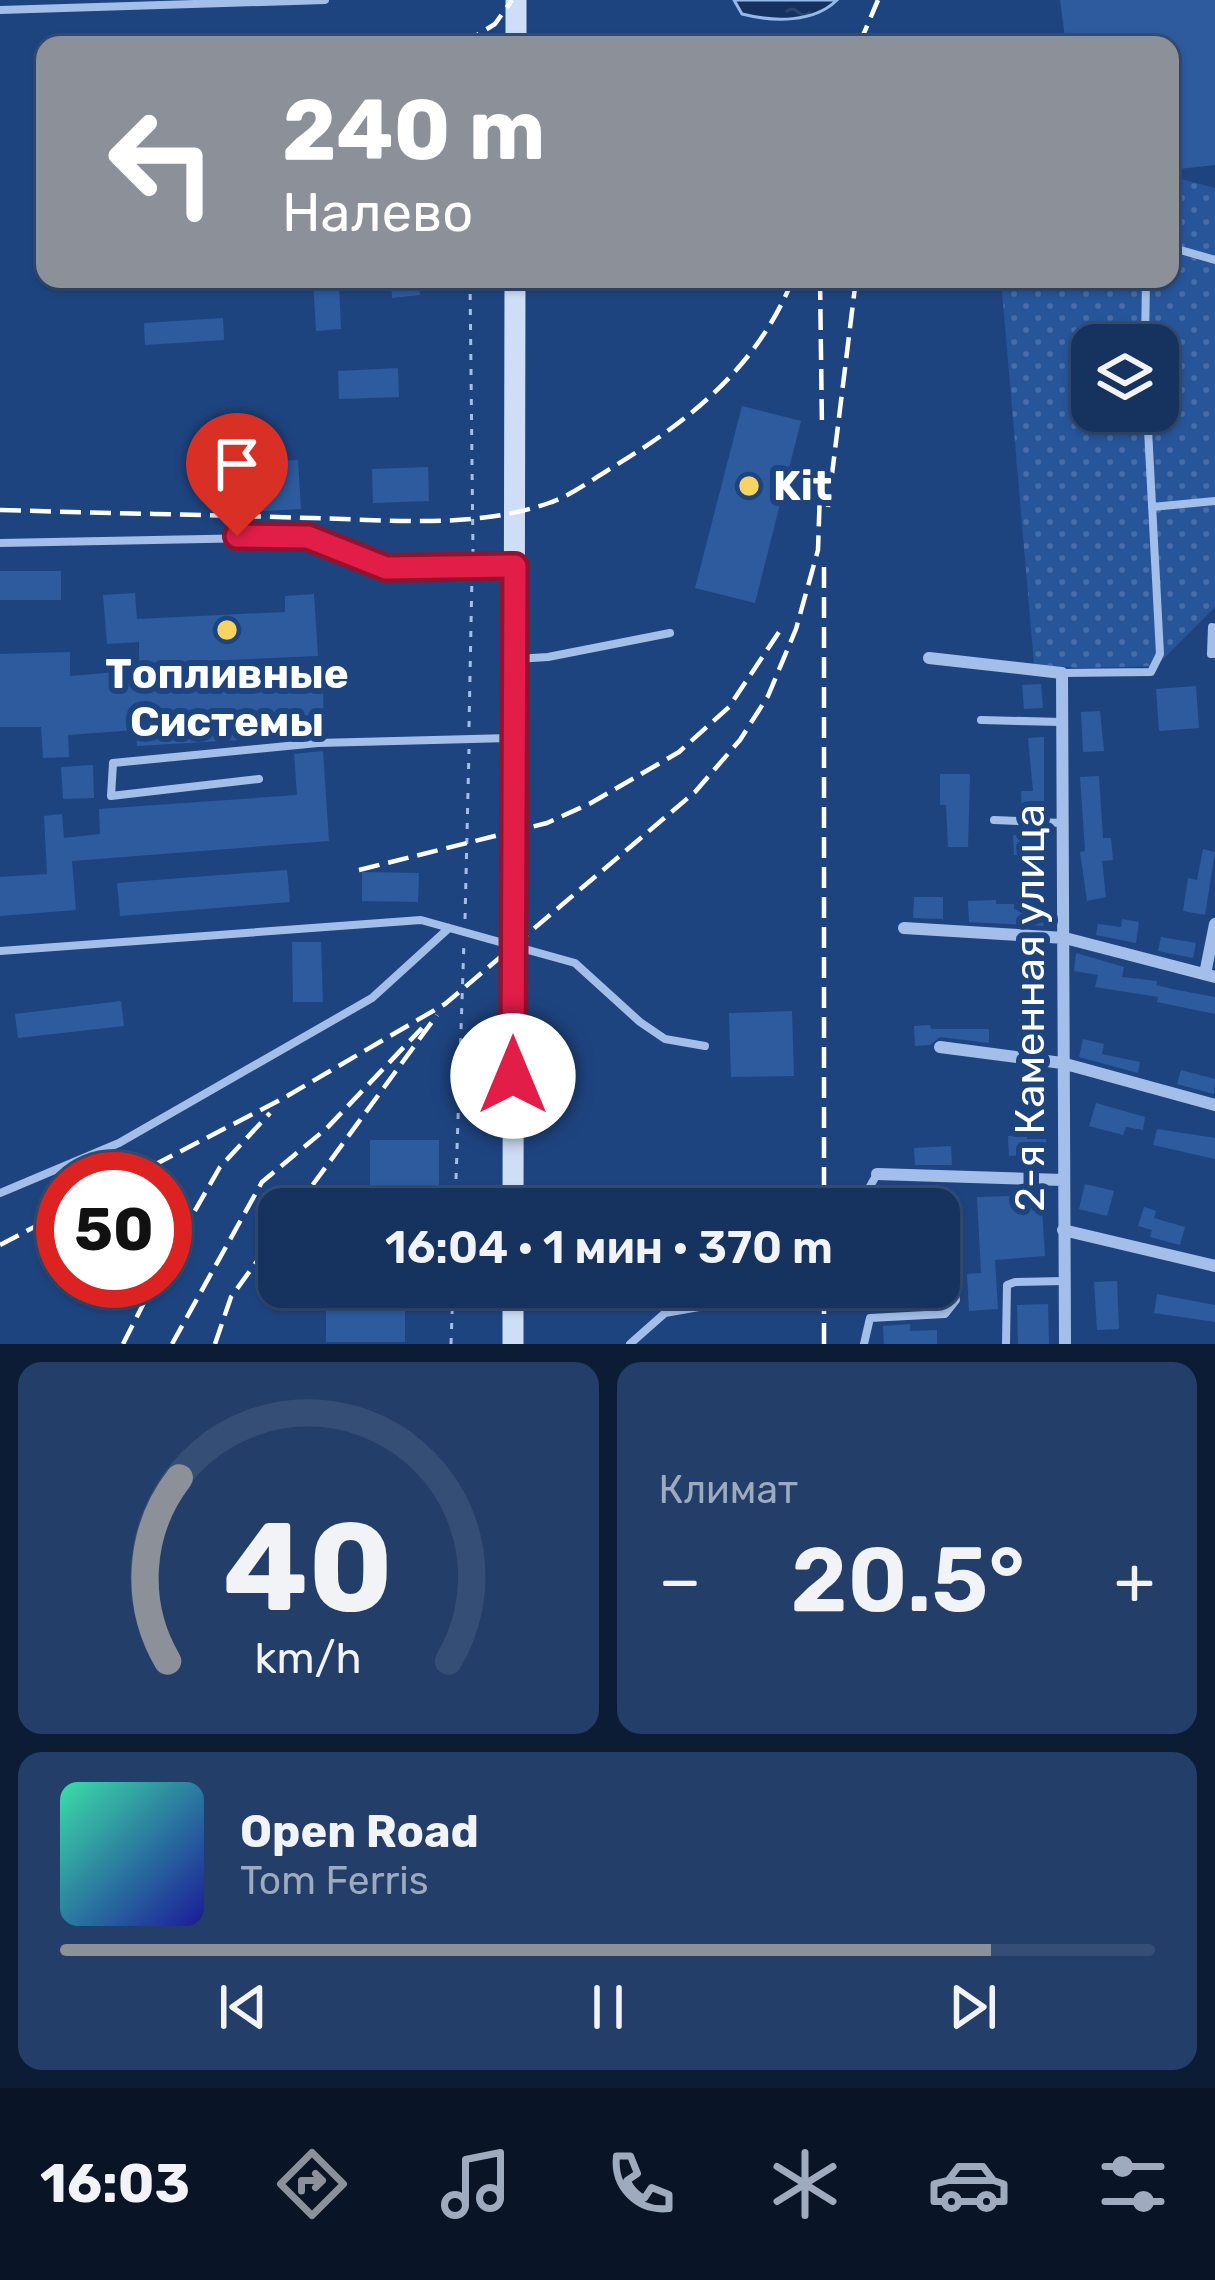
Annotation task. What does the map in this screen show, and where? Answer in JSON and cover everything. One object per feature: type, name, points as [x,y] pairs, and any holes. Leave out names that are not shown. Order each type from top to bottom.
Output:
[{"type":"main road","points":[[516,0],[516,36]]},
{"type":"main road","points":[[513,1188],[515,288]]},
{"type":"main road","points":[[513,1308],[513,1344]]},
{"type":"street","points":[[929,658],[1062,673]]},
{"type":"street","name":"2-я Каменная улица","points":[[1062,673],[1065,1344]]},
{"type":"street","points":[[904,928],[1065,938],[1210,975],[1215,924]]},
{"type":"street","points":[[940,1047],[1062,1063],[1215,1105]]},
{"type":"street","points":[[877,1174],[1064,1180]]},
{"type":"street","points":[[1063,1230],[1215,1266]]},
{"type":"lane","points":[[0,10],[46,3],[325,0]]},
{"type":"lane","points":[[1179,250],[1215,260]]},
{"type":"lane","points":[[1145,324],[1146,288]]},
{"type":"lane","points":[[1062,673],[1151,672],[1160,654],[1149,432]]},
{"type":"lane","points":[[1152,507],[1215,501]]},
{"type":"lane","points":[[0,543],[308,537],[386,568],[515,566]]},
{"type":"lane","points":[[1212,627],[1210,654],[1215,654]]},
{"type":"lane","points":[[514,659],[548,657],[670,633]]},
{"type":"lane","points":[[981,720],[1063,722]]},
{"type":"lane","points":[[259,779],[111,796],[113,763],[318,743],[514,738]]},
{"type":"lane","points":[[994,820],[1064,824]]},
{"type":"lane","points":[[0,952],[421,920],[575,963],[665,1039],[705,1046]]},
{"type":"lane","points":[[0,1192],[119,1143],[372,998],[450,928]]},
{"type":"lane","points":[[869,1188],[877,1174]]},
{"type":"lane","points":[[1006,1344],[1009,1283],[1064,1281]]},
{"type":"lane","points":[[630,1344],[665,1313],[693,1308]]},
{"type":"lane","points":[[864,1344],[870,1318],[945,1314],[950,1308]]},
{"type":"path","points":[[451,1344],[452,1308]]},
{"type":"shaded area","points":[[1179,178],[1215,188],[1215,607],[1156,666],[1034,664],[1002,288],[1179,288]]},
{"type":"water","points":[[734,0],[837,0],[805,17],[780,19],[742,14]]},
{"type":"building","points":[[1060,0],[1215,0],[1215,165],[1179,169],[1179,36],[1065,36]]},
{"type":"building","points":[[314,288],[339,288],[341,329],[316,331]]},
{"type":"building","points":[[391,288],[420,288],[420,295],[392,298]]},
{"type":"building","points":[[223,318],[224,340],[145,345],[144,323]]},
{"type":"building","points":[[398,368],[399,397],[339,399],[338,371]]},
{"type":"building","points":[[742,406],[801,421],[755,603],[695,588]]},
{"type":"building","points":[[298,460],[301,509],[245,512],[242,463]]},
{"type":"building","points":[[428,467],[429,501],[373,503],[372,469]]},
{"type":"building","points":[[0,571],[61,571],[61,600],[0,600]]},
{"type":"building","name":"Топливные Системы","points":[[135,593],[137,619],[285,612],[285,596],[314,594],[318,656],[139,664],[139,642],[107,644],[103,595]]},
{"type":"building","points":[[70,652],[70,676],[132,666],[134,689],[323,686],[324,735],[137,746],[136,730],[68,735],[69,757],[43,758],[41,727],[0,727],[0,654]]},
{"type":"building","points":[[1041,684],[1043,708],[1024,709],[1022,685]]},
{"type":"building","points":[[1196,686],[1199,728],[1159,731],[1156,689]]},
{"type":"building","points":[[1100,711],[1104,751],[1083,752],[1081,712]]},
{"type":"building","points":[[1044,737],[1044,814],[1022,813],[1021,791],[1033,791],[1028,738]]},
{"type":"building","points":[[323,751],[329,841],[72,861],[76,910],[0,916],[0,877],[47,874],[44,816],[62,814],[64,838],[100,834],[99,809],[297,795],[294,754]]},
{"type":"building","points":[[93,765],[94,798],[63,799],[61,767]]},
{"type":"building","points":[[940,774],[970,774],[968,847],[948,847]]},
{"type":"building","points":[[1099,776],[1103,838],[1111,838],[1113,860],[1102,861],[1106,897],[1087,901],[1080,852],[1085,851],[1080,777]]},
{"type":"building","points":[[1022,830],[1043,830],[1045,862],[1028,862],[1027,855],[1014,855],[1013,835],[1022,835]]},
{"type":"building","points":[[1203,849],[1215,852],[1205,915],[1183,911],[1188,878],[1197,880]]},
{"type":"building","points":[[287,870],[290,902],[120,916],[117,883]]},
{"type":"building","points":[[362,872],[419,873],[418,902],[362,901]]},
{"type":"building","points":[[914,897],[943,897],[943,919],[913,918]]},
{"type":"building","points":[[996,900],[996,904],[1014,904],[1014,909],[1044,915],[1044,926],[969,922],[968,901]]},
{"type":"building","points":[[1122,919],[1139,922],[1136,943],[1096,935],[1098,924],[1121,927]]},
{"type":"building","points":[[1161,937],[1196,943],[1193,958],[1158,951]]},
{"type":"building","points":[[292,942],[321,942],[323,1002],[293,1002]]},
{"type":"building","points":[[1076,953],[1124,967],[1122,977],[1215,997],[1215,1014],[1157,1002],[1158,997],[1095,987],[1098,975],[1074,971]]},
{"type":"building","points":[[1046,958],[1047,978],[1024,980],[1023,960]]},
{"type":"building","points":[[121,1001],[124,1026],[18,1038],[15,1014]]},
{"type":"building","points":[[792,1011],[794,1076],[731,1077],[729,1013]]},
{"type":"building","points":[[1019,1016],[1042,1017],[1041,1037],[1018,1036]]},
{"type":"building","points":[[930,1025],[931,1029],[989,1029],[989,1043],[940,1037],[930,1045],[915,1046],[914,1026]]},
{"type":"building","points":[[1083,1039],[1104,1044],[1102,1054],[1140,1062],[1138,1073],[1079,1057]]},
{"type":"building","points":[[1181,1070],[1215,1079],[1214,1094],[1177,1084]]},
{"type":"building","points":[[1046,1087],[1046,1106],[1022,1107],[1021,1088]]},
{"type":"building","points":[[1096,1103],[1145,1117],[1143,1130],[1126,1127],[1123,1135],[1089,1126]]},
{"type":"building","points":[[1157,1129],[1215,1138],[1215,1159],[1153,1145]]},
{"type":"building","points":[[1027,1135],[1027,1139],[1046,1139],[1047,1169],[1027,1168],[1027,1155],[1009,1156],[1008,1136]]},
{"type":"building","points":[[370,1140],[439,1140],[439,1188],[370,1188]]},
{"type":"building","points":[[951,1146],[952,1165],[915,1165],[914,1148]]},
{"type":"building","points":[[1085,1184],[1114,1191],[1107,1216],[1079,1209]]},
{"type":"building","points":[[1041,1195],[1045,1256],[995,1260],[998,1309],[969,1311],[967,1274],[981,1273],[977,1197]]},
{"type":"building","points":[[1144,1207],[1156,1211],[1154,1218],[1185,1227],[1180,1245],[1150,1237],[1152,1230],[1138,1226]]},
{"type":"building","points":[[1117,1281],[1119,1329],[1097,1330],[1094,1282]]},
{"type":"building","points":[[1157,1294],[1215,1305],[1215,1322],[1154,1313]]},
{"type":"building","points":[[1048,1304],[1049,1344],[1018,1344],[1017,1305]]},
{"type":"building","points":[[405,1310],[405,1342],[326,1342],[326,1311]]},
{"type":"building","points":[[910,1324],[910,1331],[937,1330],[937,1344],[884,1344],[883,1326]]},
{"type":"railway","points":[[476,36],[495,24],[512,0]]},
{"type":"railway","points":[[863,36],[878,0]]},
{"type":"railway","points":[[0,510],[432,521],[521,511],[574,491],[695,410],[761,339],[789,288]]},
{"type":"railway","points":[[820,288],[822,429]]},
{"type":"railway","points":[[828,507],[855,288]]},
{"type":"railway","points":[[179,1152],[282,1099],[445,1004],[695,792],[740,740],[768,696],[796,629],[818,550],[820,490]]},
{"type":"railway","points":[[824,567],[824,1188]]},
{"type":"railway","points":[[359,870],[547,823],[591,803],[679,752],[729,707],[779,632]]},
{"type":"railway","points":[[310,1188],[437,1015]]},
{"type":"railway","points":[[172,1344],[262,1182],[327,1128],[422,1028]]},
{"type":"railway","points":[[192,1216],[220,1167],[270,1113]]},
{"type":"railway","points":[[0,1245],[36,1226]]},
{"type":"railway","points":[[215,1344],[231,1297],[258,1260]]},
{"type":"railway","points":[[123,1344],[141,1308]]},
{"type":"railway","points":[[824,1308],[824,1344]]},
{"type":"place","name":"Kit","points":[[749,486]]},
{"type":"place","name":"Топливные Системы","points":[[227,630]]},
{"type":"route","points":[[237,536],[308,537],[386,568],[515,566],[513,1076]]}]
